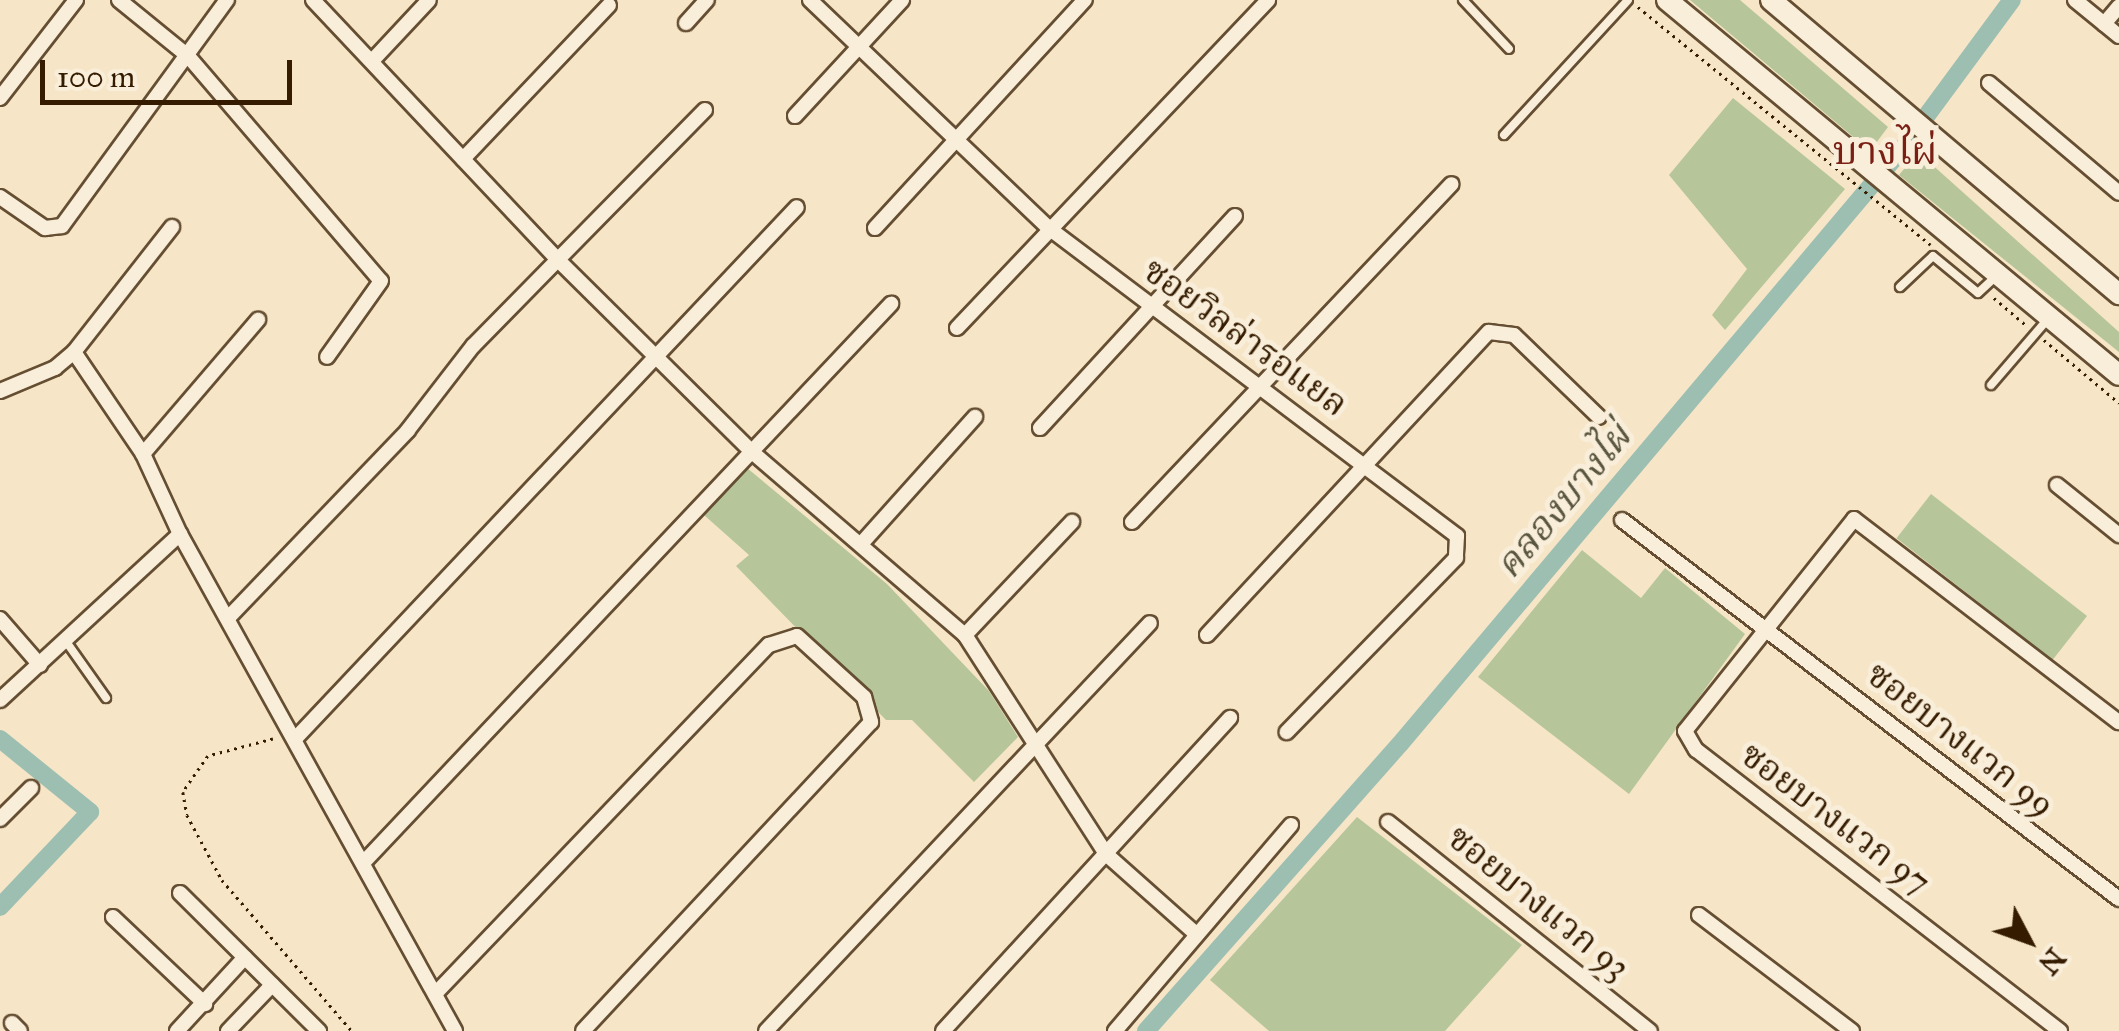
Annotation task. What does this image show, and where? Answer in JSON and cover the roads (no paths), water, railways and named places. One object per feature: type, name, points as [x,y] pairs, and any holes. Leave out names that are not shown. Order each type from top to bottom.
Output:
[{"type":"main road","points":[[1667,0],[1829,134],[1918,222],[1991,282],[2050,317],[2119,375]]},
{"type":"main road","points":[[1771,0],[2119,294]]},
{"type":"street","points":[[0,98],[76,0]]},
{"type":"street","points":[[119,0],[188,56],[381,281],[327,357]]},
{"type":"street","points":[[0,197],[45,228],[62,226],[228,0]]},
{"type":"street","points":[[313,0],[654,356],[751,450],[965,635],[1107,855],[1197,934]]},
{"type":"street","points":[[372,61],[428,0]]},
{"type":"street","points":[[686,23],[707,0]]},
{"type":"street","name":"ซอยวิลล่ารอแยล","points":[[810,0],[1050,229],[1366,464],[1461,544],[1456,558],[1287,732]]},
{"type":"street","points":[[795,116],[902,0]]},
{"type":"street","points":[[875,228],[1085,0]]},
{"type":"street","points":[[956,328],[1268,0]]},
{"type":"street","points":[[2075,0],[2119,36]]},
{"type":"street","points":[[464,160],[608,5]]},
{"type":"street","points":[[2104,24],[2119,6]]},
{"type":"street","points":[[1989,83],[2119,193]]},
{"type":"street","points":[[228,618],[408,430],[473,346],[705,110]]},
{"type":"street","points":[[1132,522],[1452,184]]},
{"type":"street","points":[[295,739],[798,207]]},
{"type":"street","points":[[1040,428],[1235,216]]},
{"type":"street","points":[[0,390],[55,368],[74,352],[172,227]]},
{"type":"street","points":[[364,862],[891,304]]},
{"type":"street","points":[[143,454],[258,320]]},
{"type":"street","points":[[1208,635],[1489,332],[1514,335],[1599,417]]},
{"type":"street","points":[[74,352],[143,454],[180,534],[454,1031]]},
{"type":"street","points":[[861,544],[975,417]]},
{"type":"street","points":[[2058,485],[2119,535]]},
{"type":"street","name":"ซอยบางแวก 97","points":[[2060,1031],[1690,744],[1688,724],[1854,519],[2119,722]]},
{"type":"street","name":"ซอยบางแวก 99","points":[[1622,520],[2119,900]]},
{"type":"street","points":[[965,635],[1072,522]]},
{"type":"street","points":[[0,700],[180,534]]},
{"type":"street","points":[[0,619],[40,665]]},
{"type":"street","points":[[766,1031],[1150,623]]},
{"type":"street","points":[[435,994],[770,645],[796,636],[864,696],[872,722],[583,1031]]},
{"type":"street","points":[[942,1031],[1230,718]]},
{"type":"street","points":[[0,819],[31,788]]},
{"type":"street","name":"ซอยบางแวก 93","points":[[1388,822],[1650,1031]]},
{"type":"street","points":[[1115,1031],[1291,824]]},
{"type":"street","points":[[180,894],[319,1031]]},
{"type":"street","points":[[1699,914],[1852,1031]]},
{"type":"street","points":[[113,917],[205,1004]]},
{"type":"street","points":[[177,1031],[245,957]]},
{"type":"street","points":[[228,1031],[272,985]]},
{"type":"lane","points":[[1463,0],[1509,49]]},
{"type":"lane","points":[[1504,135],[1629,0]]},
{"type":"lane","points":[[1900,287],[1933,256],[1975,292],[1991,282]]},
{"type":"lane","points":[[1990,385],[2050,317]]},
{"type":"lane","points":[[65,640],[106,698]]},
{"type":"waterway","name":"คลองบางไผ่","points":[[1146,1031],[1400,744],[1902,149],[2012,0]]},
{"type":"waterway","points":[[0,739],[90,812],[0,907]]},
{"type":"district","name":"บางไผ่","points":[[1885,151]]}]
